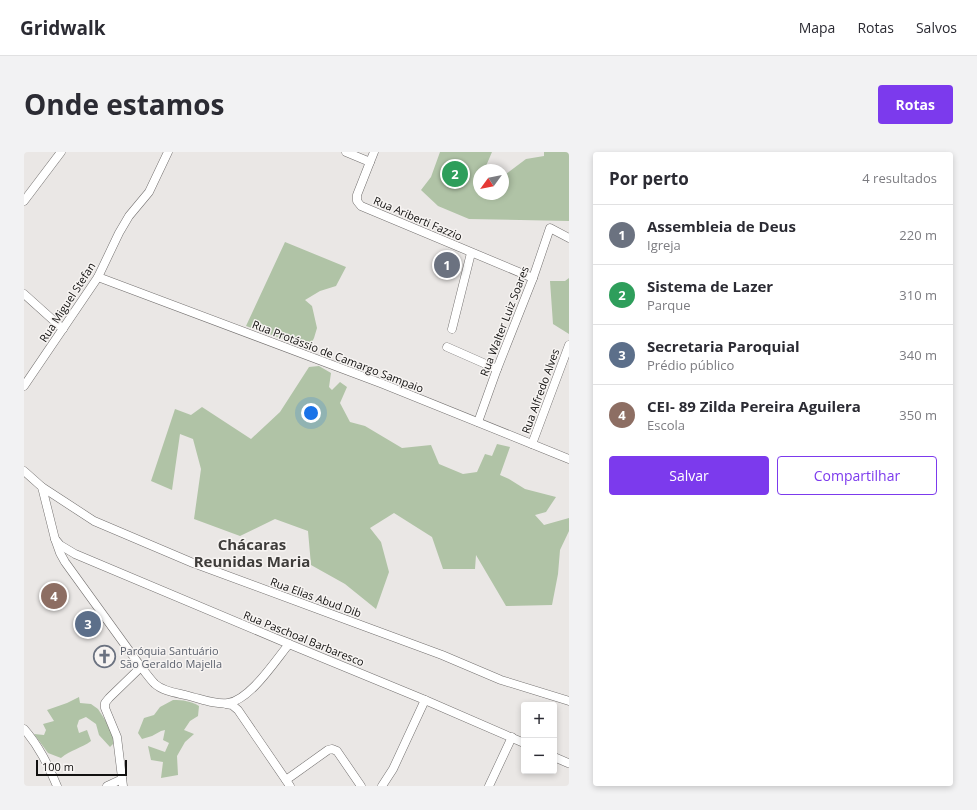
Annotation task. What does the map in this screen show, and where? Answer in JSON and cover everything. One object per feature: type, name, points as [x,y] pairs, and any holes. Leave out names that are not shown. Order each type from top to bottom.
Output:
[{"type":"street","points":[[24,201],[61,152]]},
{"type":"street","name":"Rua Miguel Stefan","points":[[24,384],[98,277],[119,233],[129,216],[150,189],[168,152]]},
{"type":"street","points":[[346,152],[370,162]]},
{"type":"street","name":"Rua Ariberti Fazzio","points":[[374,152],[357,195],[361,206],[533,278]]},
{"type":"street","name":"Rua Walter Luiz Soares","points":[[478,422],[533,278],[550,228],[569,238]]},
{"type":"street","points":[[452,329],[471,253]]},
{"type":"street","name":"Rua Protássio de Camargo Sampaio","points":[[98,277],[391,387],[569,459]]},
{"type":"street","points":[[24,294],[63,329]]},
{"type":"street","name":"Rua Alfredo Alves","points":[[532,444],[569,345]]},
{"type":"street","points":[[447,347],[497,369]]},
{"type":"street","name":"Rua Elias Abud Dib","points":[[24,471],[42,487],[94,521],[179,557],[442,655],[501,680],[569,701]]},
{"type":"street","points":[[42,487],[55,539],[65,562],[141,667],[154,684],[160,688],[210,701],[232,702],[254,688],[288,644]]},
{"type":"street","name":"Rua Paschoal Barbaresco","points":[[55,539],[60,545],[75,554],[521,742]]},
{"type":"street","points":[[65,562],[69,557],[75,554]]},
{"type":"street","points":[[107,786],[122,782],[117,737],[105,708],[105,703],[141,667]]},
{"type":"street","points":[[382,786],[393,769],[425,700]]},
{"type":"street","points":[[232,702],[288,783],[328,750],[332,749],[337,751],[361,786]]},
{"type":"street","points":[[24,729],[30,735],[47,762],[57,786]]},
{"type":"street","points":[[488,786],[512,737]]},
{"type":"street","points":[[557,758],[568,763]]},
{"type":"green space","points":[[440,152],[492,152],[487,164],[473,164],[473,200],[509,200],[509,172],[526,159],[544,156],[544,152],[569,152],[569,221],[469,219],[438,206],[421,190],[431,177]]},
{"type":"green space","points":[[285,242],[346,267],[336,286],[320,291],[305,300],[312,306],[317,328],[309,348],[246,326]]},
{"type":"green space","points":[[569,278],[569,334],[553,324],[550,281],[565,281]]},
{"type":"green space","points":[[319,366],[331,373],[329,387],[332,390],[340,382],[347,387],[340,403],[350,422],[365,426],[402,448],[431,445],[439,464],[463,474],[477,472],[485,454],[492,456],[497,444],[510,447],[500,475],[525,489],[556,497],[546,512],[535,515],[544,525],[569,518],[569,531],[560,550],[558,574],[552,605],[506,606],[476,555],[475,569],[443,569],[432,537],[394,513],[370,528],[381,542],[389,572],[376,609],[345,584],[311,565],[308,531],[275,519],[240,536],[194,519],[201,469],[193,439],[180,434],[172,490],[151,481],[175,409],[191,415],[202,407],[251,439],[280,412],[309,367]]},
{"type":"green space","points":[[79,697],[80,703],[91,704],[98,709],[111,729],[114,743],[110,747],[99,735],[96,724],[86,717],[79,720],[77,726],[79,733],[87,730],[91,741],[61,758],[48,753],[34,734],[44,735],[46,730],[43,724],[54,721],[47,710]]},
{"type":"green space","points":[[173,700],[187,701],[199,706],[198,716],[190,721],[184,730],[194,734],[185,742],[177,756],[178,775],[161,778],[163,762],[151,760],[148,746],[165,752],[169,743],[163,740],[165,730],[142,739],[138,733],[144,718],[154,715],[160,707]]},
{"type":"building","points":[[446,257],[453,259],[448,273],[442,271]]},
{"type":"place","name":"Sistema de Lazer","points":[[455,174]]},
{"type":"place","name":"Assembleia de Deus","points":[[447,265]]},
{"type":"place","name":"CEI- 89 Zilda Pereira Aguilera","points":[[54,596]]},
{"type":"place","name":"Secretaria Paroquial","points":[[88,624]]},
{"type":"place","name":"Paróquia Santuário São Geraldo Majella","points":[[105,656]]},
{"type":"district","name":"Chácaras Reunidas Maria","points":[[252,552]]}]
